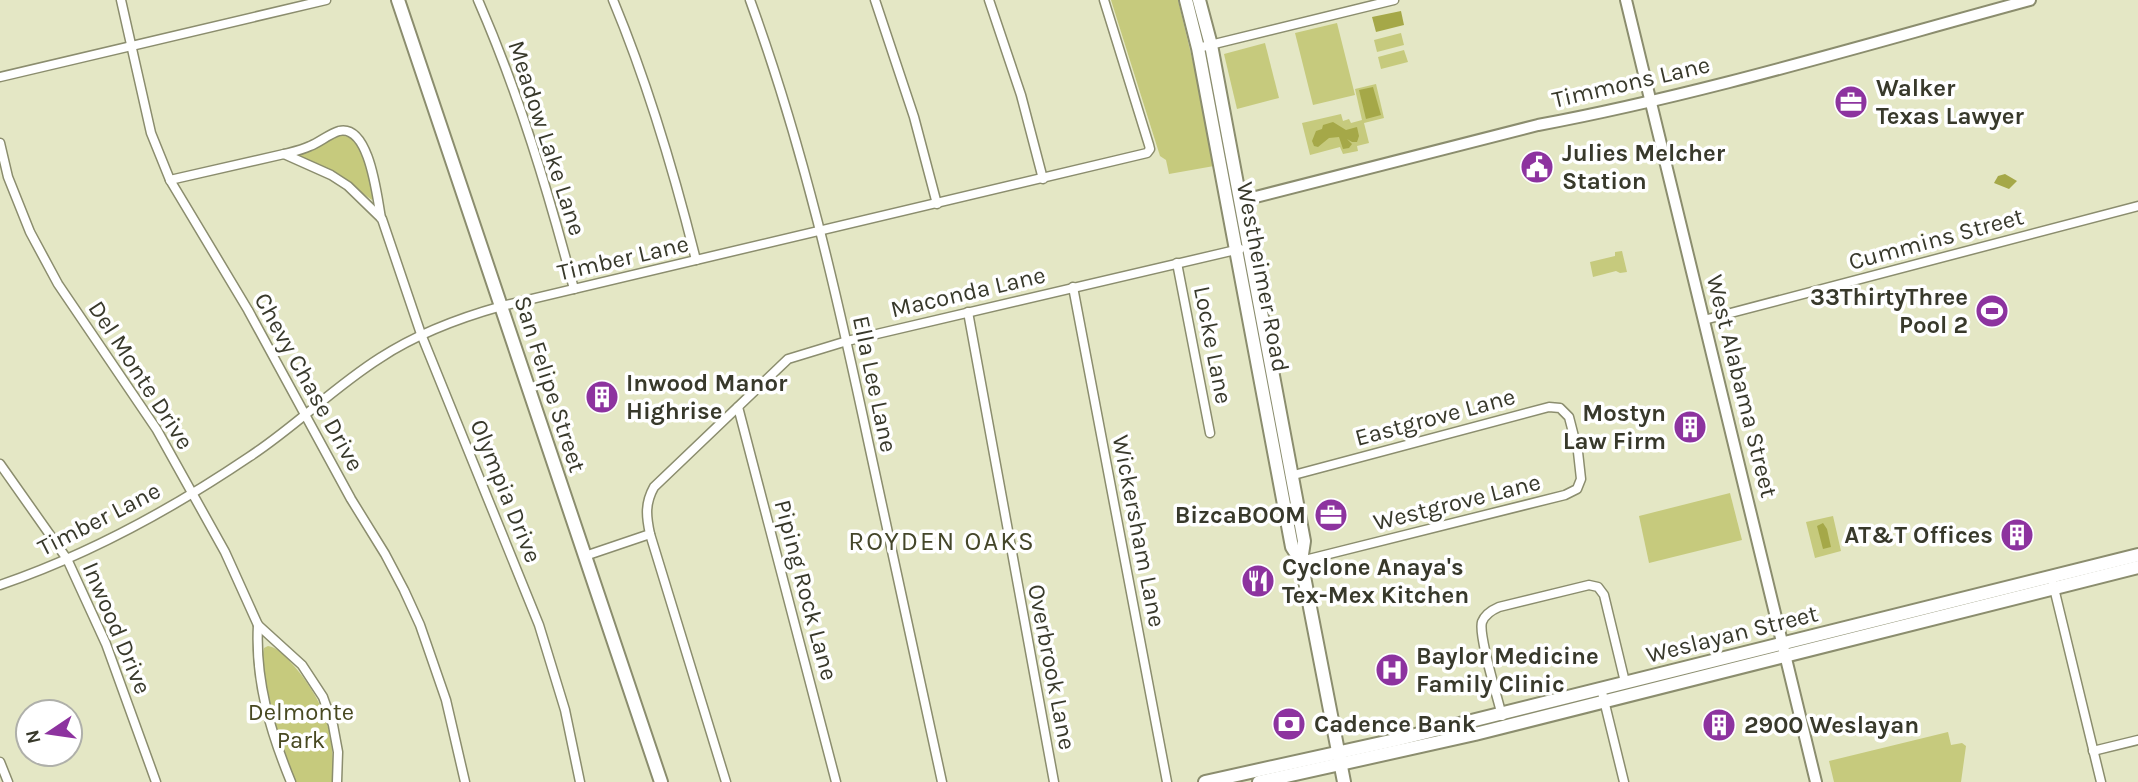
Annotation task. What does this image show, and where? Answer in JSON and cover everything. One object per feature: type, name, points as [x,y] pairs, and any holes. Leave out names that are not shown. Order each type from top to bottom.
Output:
[{"type":"main road","name":"San Felipe Street","points":[[398,0],[661,782]]},
{"type":"main road","name":"Westheimer Road","points":[[1186,0],[1205,47]]},
{"type":"main road","name":"Westheimer Road","points":[[1199,0],[1220,127],[1240,201],[1243,248]]},
{"type":"main road","name":"Westheimer Road","points":[[1220,127],[1223,180],[1243,248],[1286,477],[1292,547],[1301,561],[1344,782]]},
{"type":"main road","points":[[1223,180],[1240,201]]},
{"type":"main road","name":"Weslayan Street","points":[[1338,759],[2052,582],[2138,555]]},
{"type":"main road","name":"Weslayan Street","points":[[2052,582],[2138,567]]},
{"type":"main road","name":"Weslayan Street","points":[[1603,695],[1625,682],[1784,649]]},
{"type":"main road","points":[[1205,782],[1338,759]]},
{"type":"main road","points":[[1259,782],[1338,759]]},
{"type":"street","name":"Chevy Chase Drive","points":[[121,0],[151,133],[170,180],[248,310],[351,499],[385,554],[420,625],[446,700],[465,782]]},
{"type":"street","points":[[0,76],[326,0]]},
{"type":"street","name":"Meadow Lake Lane","points":[[478,0],[520,108],[555,215],[574,289]]},
{"type":"street","points":[[613,0],[646,88],[696,260]]},
{"type":"street","name":"Ella Lee Lane","points":[[750,0],[773,66],[820,230],[847,341],[942,782]]},
{"type":"street","points":[[875,0],[914,117],[937,204]]},
{"type":"street","points":[[989,0],[1021,95],[1043,179]]},
{"type":"street","name":"Timber Lane","points":[[0,585],[67,559],[134,527],[193,492],[251,456],[380,358],[421,334],[502,306],[1142,155],[1150,149],[1104,0]]},
{"type":"street","points":[[1205,47],[1394,0]]},
{"type":"street","name":"West Alabama Street","points":[[1626,0],[1816,782]]},
{"type":"street","name":"Timmons Lane","points":[[1240,201],[1538,125],[1650,101],[2030,0]]},
{"type":"street","name":"Olympia Drive","points":[[170,180],[284,154],[310,146],[339,131],[352,133],[364,146],[382,219],[421,334],[539,625],[565,710],[580,782]]},
{"type":"street","name":"Del Monte Drive","points":[[0,143],[8,177],[30,232],[58,284],[157,430],[225,552],[258,625],[302,665],[323,697],[333,725],[338,752],[337,782]]},
{"type":"street","name":"Olympia Drive","points":[[284,154],[331,175],[348,186],[382,219]]},
{"type":"street","name":"Cummins Street","points":[[1704,320],[2138,206]]},
{"type":"street","name":"Maconda Lane","points":[[650,534],[646,515],[647,499],[654,487],[788,359],[847,341],[1243,248]]},
{"type":"street","name":"Locke Lane","points":[[1177,263],[1210,433]]},
{"type":"street","name":"Wickersham Lane","points":[[1073,287],[1167,782]]},
{"type":"street","name":"Overbrook Lane","points":[[968,312],[1054,782]]},
{"type":"street","name":"Piping Rock Lane","points":[[738,407],[836,782]]},
{"type":"street","name":"Eastgrove Lane","points":[[1286,477],[1549,407],[1560,408],[1569,417],[1576,445]]},
{"type":"street","name":"Westgrove Lane","points":[[1301,561],[1565,495],[1577,489],[1581,479],[1576,445]]},
{"type":"street","name":"Inwood Drive","points":[[0,464],[67,559],[107,644],[156,782]]},
{"type":"street","points":[[585,556],[650,534],[726,782]]},
{"type":"street","points":[[2052,582],[2101,782]]},
{"type":"street","points":[[1503,720],[1481,632],[1484,618],[1499,607],[1596,585],[1603,591],[1625,682]]},
{"type":"street","name":"Del Monte Drive","points":[[258,625],[257,653],[263,699],[291,782]]},
{"type":"street","points":[[1603,695],[1624,782]]},
{"type":"street","points":[[2093,751],[2138,740]]},
{"type":"street","points":[[0,762],[8,782]]},
{"type":"green space","points":[[1111,0],[1178,0],[1214,166],[1169,174],[1166,160],[1160,156]]},
{"type":"green space","points":[[1337,23],[1355,95],[1313,105],[1295,33]]},
{"type":"green space","points":[[1401,33],[1404,45],[1377,52],[1374,40]]},
{"type":"green space","points":[[1265,43],[1279,98],[1237,109],[1224,54]]},
{"type":"green space","points":[[1404,50],[1408,62],[1381,69],[1378,57]]},
{"type":"green space","points":[[1376,84],[1384,118],[1364,123],[1369,143],[1357,146],[1358,151],[1343,154],[1340,147],[1310,155],[1302,123],[1341,114],[1343,121],[1349,119],[1351,123],[1362,120],[1355,89]]},
{"type":"green space","points":[[340,136],[348,136],[357,142],[364,156],[372,200],[329,169],[299,156],[300,153]]},
{"type":"green space","points":[[1622,251],[1627,272],[1616,271],[1593,277],[1590,262],[1615,256],[1615,252]]},
{"type":"green space","points":[[1730,493],[1742,540],[1649,563],[1639,516]]},
{"type":"green space","points":[[1833,516],[1841,551],[1815,558],[1806,522]]},
{"type":"green space","name":"Delmonte Park","points":[[268,646],[279,651],[305,679],[320,706],[330,734],[333,782],[296,782],[294,778],[277,732],[263,678],[264,648]]},
{"type":"green space","points":[[1948,732],[1951,745],[1962,743],[1966,746],[1961,782],[1834,782],[1829,761]]},
{"type":"shaded area","points":[[1401,11],[1404,25],[1376,32],[1372,17]]},
{"type":"shaded area","points":[[1373,87],[1381,115],[1366,119],[1359,90]]},
{"type":"shaded area","points":[[1333,122],[1346,130],[1357,127],[1357,142],[1347,139],[1352,144],[1343,149],[1339,137],[1329,138],[1318,147],[1314,146],[1312,141],[1316,131]]},
{"type":"shaded area","points":[[2005,174],[2017,181],[2009,189],[1994,183],[1998,176]]},
{"type":"shaded area","points":[[1823,523],[1831,547],[1823,549],[1817,526]]},
{"type":"place","name":"Walker Texas Lawyer","points":[[1851,102]]},
{"type":"place","name":"Julies Melcher Station","points":[[1537,167]]},
{"type":"place","name":"33ThirtyThree Pool 2","points":[[1992,311]]},
{"type":"place","name":"Inwood Manor Highrise","points":[[602,397]]},
{"type":"place","name":"Mostyn Law Firm","points":[[1690,427]]},
{"type":"place","name":"BizcaBOOM","points":[[1331,515]]},
{"type":"place","name":"AT&T Offices","points":[[2017,535]]},
{"type":"place","name":"Cyclone Anaya's Tex-Mex Kitchen","points":[[1258,581]]},
{"type":"place","name":"Baylor Medicine Family Clinic","points":[[1392,670]]},
{"type":"place","name":"Cadence Bank","points":[[1289,724]]},
{"type":"place","name":"2900 Weslayan","points":[[1719,725]]},
{"type":"district","name":"ROYDEN OAKS","points":[[942,541]]}]
